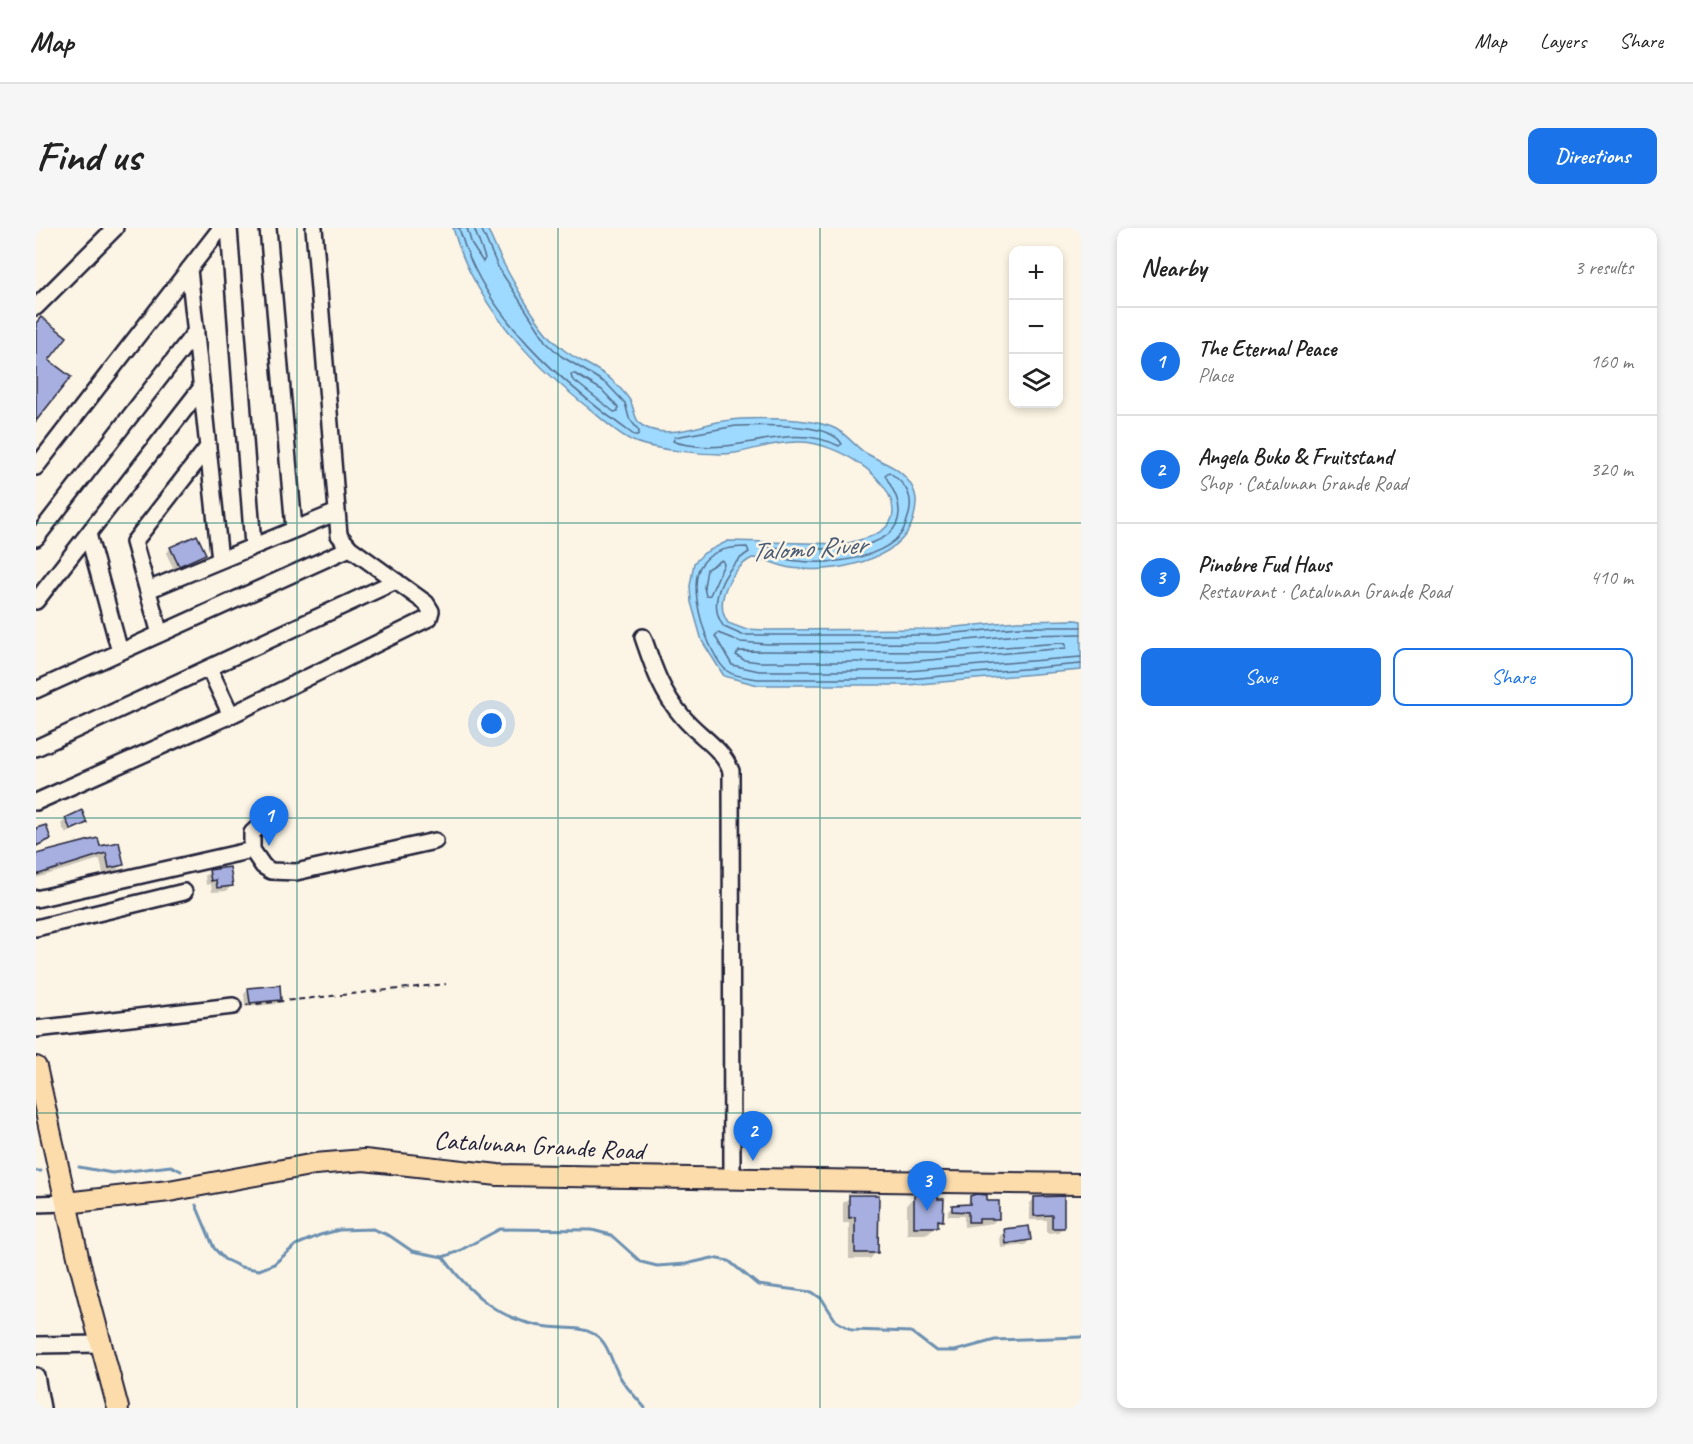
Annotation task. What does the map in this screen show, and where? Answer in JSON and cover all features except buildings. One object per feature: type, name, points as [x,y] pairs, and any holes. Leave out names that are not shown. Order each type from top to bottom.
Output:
[{"type":"main road","points":[[36,1067],[66,1203],[118,1408]]},
{"type":"main road","name":"Catalunan Grande Road","points":[[66,1203],[169,1191],[315,1164],[351,1161],[395,1163],[459,1173],[498,1175],[1081,1184]]},
{"type":"street","points":[[36,307],[115,228]]},
{"type":"street","points":[[36,467],[221,228]]},
{"type":"street","points":[[229,228],[253,546]]},
{"type":"street","points":[[268,228],[294,529]]},
{"type":"street","points":[[36,802],[231,715],[426,621],[431,615],[429,607],[350,548],[339,535],[314,228]]},
{"type":"street","points":[[189,269],[220,560]]},
{"type":"street","points":[[36,538],[196,331]]},
{"type":"street","points":[[36,601],[202,387]]},
{"type":"street","points":[[160,634],[135,542],[208,447]]},
{"type":"street","points":[[148,590],[337,512]]},
{"type":"street","points":[[88,534],[120,652]]},
{"type":"street","points":[[36,690],[350,548]]},
{"type":"street","points":[[36,748],[396,581]]},
{"type":"street","points":[[643,637],[661,688],[682,717],[725,757],[731,771],[732,1178]]},
{"type":"street","points":[[209,668],[231,715]]},
{"type":"street","points":[[267,819],[252,833],[252,850],[263,866],[271,871],[287,873],[435,841]]},
{"type":"street","points":[[36,899],[252,850]]},
{"type":"street","points":[[36,928],[184,892]]},
{"type":"street","points":[[36,1029],[233,1006]]},
{"type":"street","points":[[36,1204],[66,1203]]},
{"type":"street","points":[[36,1335],[100,1339]]},
{"type":"street","points":[[36,1345],[100,1339]]},
{"type":"street","points":[[36,1376],[39,1399]]},
{"type":"path","points":[[233,1006],[446,984]]},
{"type":"water","name":"Talomo River","points":[[453,228],[487,228],[510,275],[542,327],[564,350],[614,382],[629,399],[637,420],[643,426],[662,432],[673,432],[734,420],[781,419],[812,422],[840,431],[864,452],[897,470],[910,483],[916,498],[915,514],[906,534],[894,546],[862,562],[825,569],[791,568],[752,558],[737,570],[726,587],[722,606],[728,623],[744,629],[767,630],[936,629],[1017,621],[1075,620],[1081,621],[1081,670],[908,685],[758,685],[724,676],[702,641],[691,602],[690,586],[694,563],[704,553],[728,541],[844,544],[875,535],[892,519],[890,498],[883,485],[859,463],[830,448],[815,444],[784,443],[735,453],[712,454],[652,447],[631,440],[615,430],[547,373],[507,329],[475,281],[462,255]]},
{"type":"waterway","points":[[79,1167],[112,1173],[171,1166],[181,1171]]},
{"type":"waterway","points":[[36,1171],[41,1171]]},
{"type":"waterway","points":[[196,1205],[214,1248],[224,1259],[241,1267],[259,1270],[274,1264],[296,1245],[339,1230],[373,1229],[390,1236],[412,1251],[443,1257],[500,1229],[592,1230],[611,1235],[641,1262],[657,1266],[686,1264],[712,1258],[729,1261],[758,1285],[812,1292],[822,1299],[836,1321],[852,1330],[911,1332],[936,1351],[955,1351],[995,1340],[1081,1337]]},
{"type":"waterway","points":[[443,1257],[476,1295],[502,1313],[532,1324],[572,1328],[594,1334],[604,1343],[622,1380],[645,1408]]},
{"type":"place","name":"The Eternal Peace","points":[[269,846]]},
{"type":"place","name":"Angela Buko & Fruitstand","points":[[753,1161]]},
{"type":"place","name":"Pinobre Fud Haus","points":[[927,1211]]}]
